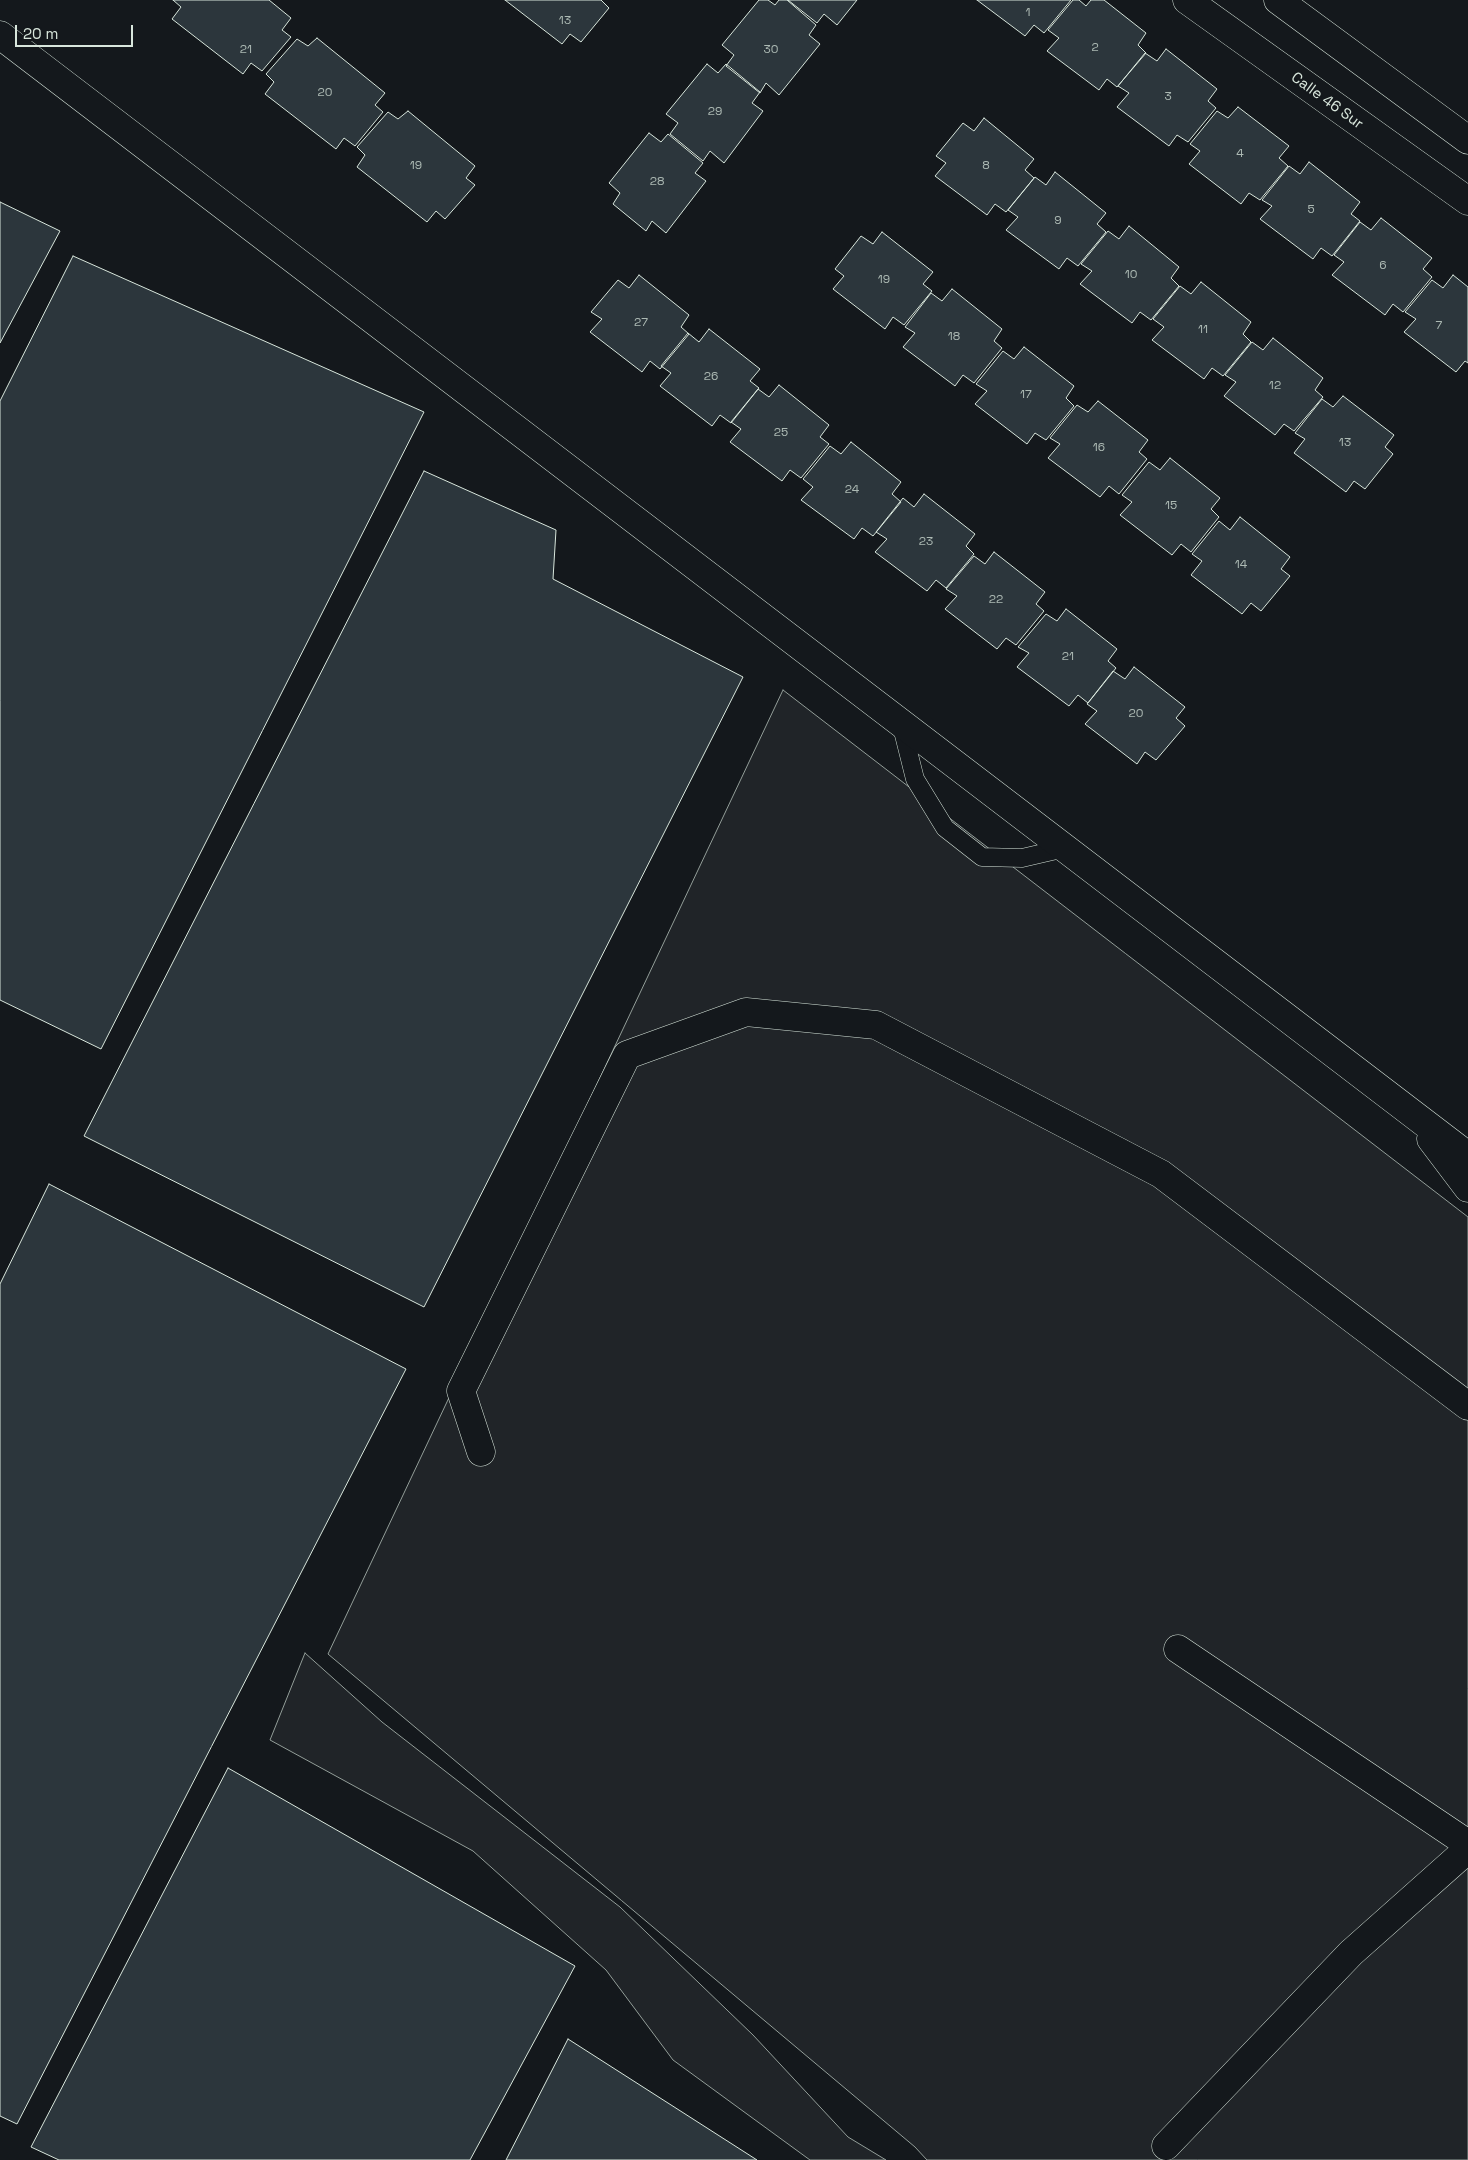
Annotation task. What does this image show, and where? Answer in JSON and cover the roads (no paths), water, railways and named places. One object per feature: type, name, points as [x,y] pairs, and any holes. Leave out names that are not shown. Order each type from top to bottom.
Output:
[{"type":"street","name":"Calle 46 Sur","points":[[1187,0],[1468,202]]},
{"type":"street","points":[[1278,0],[1468,140]]},
{"type":"street","points":[[0,35],[1468,1156]]},
{"type":"street","points":[[481,1452],[461,1391],[627,1055],[746,1012],[876,1026],[1160,1174],[1468,1406]]},
{"type":"street","points":[[1407,1109],[1468,1188]]},
{"type":"street","points":[[1178,1649],[1468,1844]]},
{"type":"street","points":[[1166,2146],[1351,1953],[1468,1849]]},
{"type":"lane","points":[[901,723],[915,780],[945,828],[982,857],[1022,858],[1064,848]]}]
